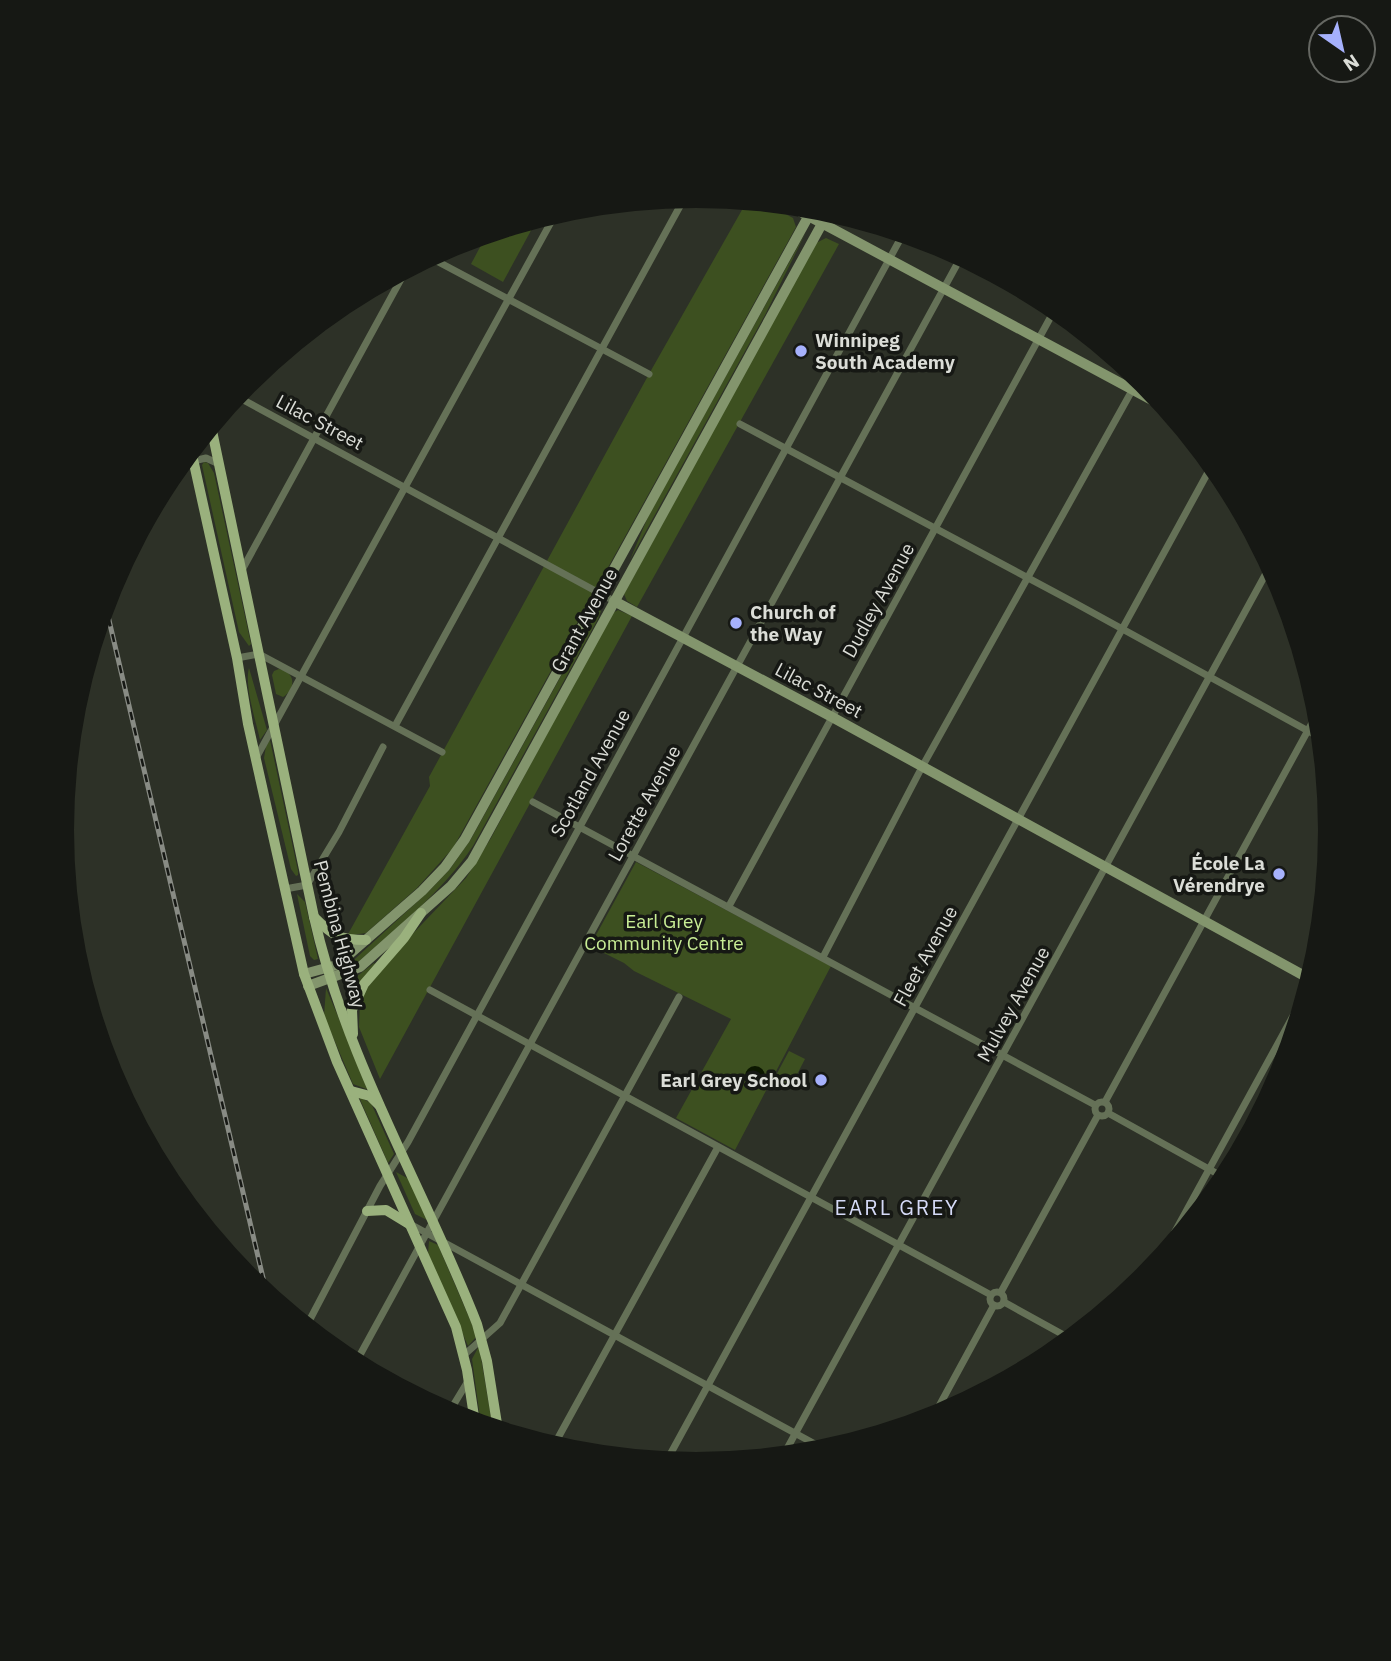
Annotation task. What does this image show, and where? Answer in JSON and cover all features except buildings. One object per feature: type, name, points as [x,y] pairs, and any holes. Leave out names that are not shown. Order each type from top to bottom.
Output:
[{"type":"main road","name":"Grant Avenue","points":[[309,986],[328,973],[422,891],[445,867],[465,839],[806,218]]},
{"type":"main road","points":[[818,220],[1133,390]]},
{"type":"main road","name":"Grant Avenue","points":[[304,974],[350,973],[360,967],[451,886],[472,861],[822,224]]},
{"type":"main road","name":"Pembina Highway","points":[[213,438],[307,885],[328,973],[354,1044],[402,1153],[430,1229],[441,1241],[469,1303],[482,1339],[497,1419]]},
{"type":"main road","points":[[194,463],[304,974],[330,1045],[456,1327],[469,1381],[471,1410]]},
{"type":"main road","name":"Lilac Street","points":[[614,601],[832,716],[1300,974]]},
{"type":"main road","points":[[354,1044],[352,1010],[364,984],[404,938],[421,913]]},
{"type":"main road","points":[[314,917],[330,933],[344,940],[366,940]]},
{"type":"main road","points":[[351,1091],[370,1096],[383,1110]]},
{"type":"main road","points":[[367,1211],[386,1210],[410,1224]]},
{"type":"street","points":[[395,726],[679,209]]},
{"type":"street","points":[[256,758],[549,226]]},
{"type":"street","name":"Scotland Avenue","points":[[310,1319],[387,1174],[402,1153],[898,243]]},
{"type":"street","points":[[441,263],[649,374]]},
{"type":"street","name":"Lorette Avenue","points":[[360,1354],[956,266]]},
{"type":"street","points":[[242,571],[398,285]]},
{"type":"street","name":"Dudley Avenue","points":[[729,906],[1049,319]]},
{"type":"street","points":[[823,957],[922,767],[1133,390]]},
{"type":"street","name":"Lilac Street","points":[[246,401],[614,601]]},
{"type":"street","points":[[740,424],[1308,731],[1105,1102]]},
{"type":"street","points":[[199,456],[219,464]]},
{"type":"street","name":"Fleet Avenue","points":[[672,1451],[1206,476]]},
{"type":"street","name":"Mulvey Avenue","points":[[789,1445],[1263,578]]},
{"type":"street","points":[[237,658],[259,654],[442,752]]},
{"type":"street","points":[[285,889],[307,885],[339,832],[383,747]]},
{"type":"street","points":[[533,802],[1095,1105]]},
{"type":"street","points":[[430,990],[990,1295]]},
{"type":"street","points":[[464,1355],[500,1323],[679,997]]},
{"type":"street","points":[[1185,1214],[1280,1042]]},
{"type":"street","points":[[1095,1105],[1105,1102],[1109,1106],[1108,1112],[1103,1116],[1098,1115]]},
{"type":"street","points":[[1095,1105],[1098,1115]]},
{"type":"street","points":[[1108,1112],[1215,1172]]},
{"type":"street","points":[[1001,1292],[1098,1115]]},
{"type":"street","points":[[558,1437],[718,1147]]},
{"type":"street","points":[[410,1224],[430,1229]]},
{"type":"street","points":[[441,1241],[811,1442]]},
{"type":"street","points":[[990,1295],[996,1291],[1001,1292]]},
{"type":"street","points":[[1001,1292],[1004,1302]]},
{"type":"street","points":[[990,1295],[990,1302],[994,1305],[998,1306],[1004,1302]]},
{"type":"street","points":[[1004,1302],[1061,1333]]},
{"type":"street","points":[[941,1402],[994,1305]]},
{"type":"street","points":[[455,1404],[469,1381]]},
{"type":"green space","points":[[742,211],[793,218],[796,227],[453,848],[417,888],[366,933],[347,936],[430,786],[429,777]]},
{"type":"green space","points":[[531,231],[503,282],[471,264],[480,248]]},
{"type":"green space","points":[[806,232],[765,315],[630,560],[650,512]]},
{"type":"green space","points":[[826,238],[839,244],[637,607],[627,601],[624,594],[816,243]]},
{"type":"green space","points":[[204,462],[208,463],[214,473],[251,644],[249,646],[239,632],[202,465]]},
{"type":"green space","points":[[598,609],[601,611],[598,619],[473,846],[448,878],[419,908],[357,963],[344,969],[450,869],[471,839]]},
{"type":"green space","points":[[618,610],[632,616],[380,1079],[359,1027],[360,1003],[364,992],[402,945],[466,878],[491,838],[611,614]]},
{"type":"green space","points":[[249,668],[267,730],[260,740],[249,694]]},
{"type":"green space","points":[[279,669],[289,674],[292,681],[290,690],[283,697],[276,694],[272,675]]},
{"type":"green space","points":[[270,740],[298,871],[296,876],[291,869],[264,758]]},
{"type":"green space","name":"Earl Grey Community Centre","points":[[636,862],[831,966],[735,1150],[676,1118],[731,1019],[590,946]]},
{"type":"green space","points":[[297,894],[305,902],[318,959],[314,960],[310,956]]},
{"type":"green space","points":[[374,963],[351,998],[343,979],[356,977]]},
{"type":"green space","points":[[326,988],[369,1090],[353,1084],[324,1016]]},
{"type":"green space","points":[[789,1051],[805,1059],[790,1088],[774,1079]]},
{"type":"green space","points":[[359,1097],[371,1103],[394,1154],[388,1163]]},
{"type":"green space","points":[[396,1172],[409,1179],[427,1220],[415,1214]]},
{"type":"green space","points":[[429,1241],[438,1245],[477,1336],[468,1346],[428,1254]]},
{"type":"green space","points":[[479,1346],[491,1417],[479,1413],[472,1359]]},
{"type":"shaded area","points":[[755,1066],[762,1069],[765,1076],[762,1083],[755,1086],[748,1083],[745,1076],[748,1069]]},
{"type":"railway","points":[[110,623],[263,1276]]},
{"type":"place","name":"Winnipeg South Academy","points":[[801,351]]},
{"type":"place","name":"Church of the Way","points":[[736,623]]},
{"type":"place","name":"École La Vérendrye","points":[[1279,874]]},
{"type":"place","name":"Earl Grey School","points":[[821,1080]]},
{"type":"district","name":"EARL GREY","points":[[897,1207]]}]
